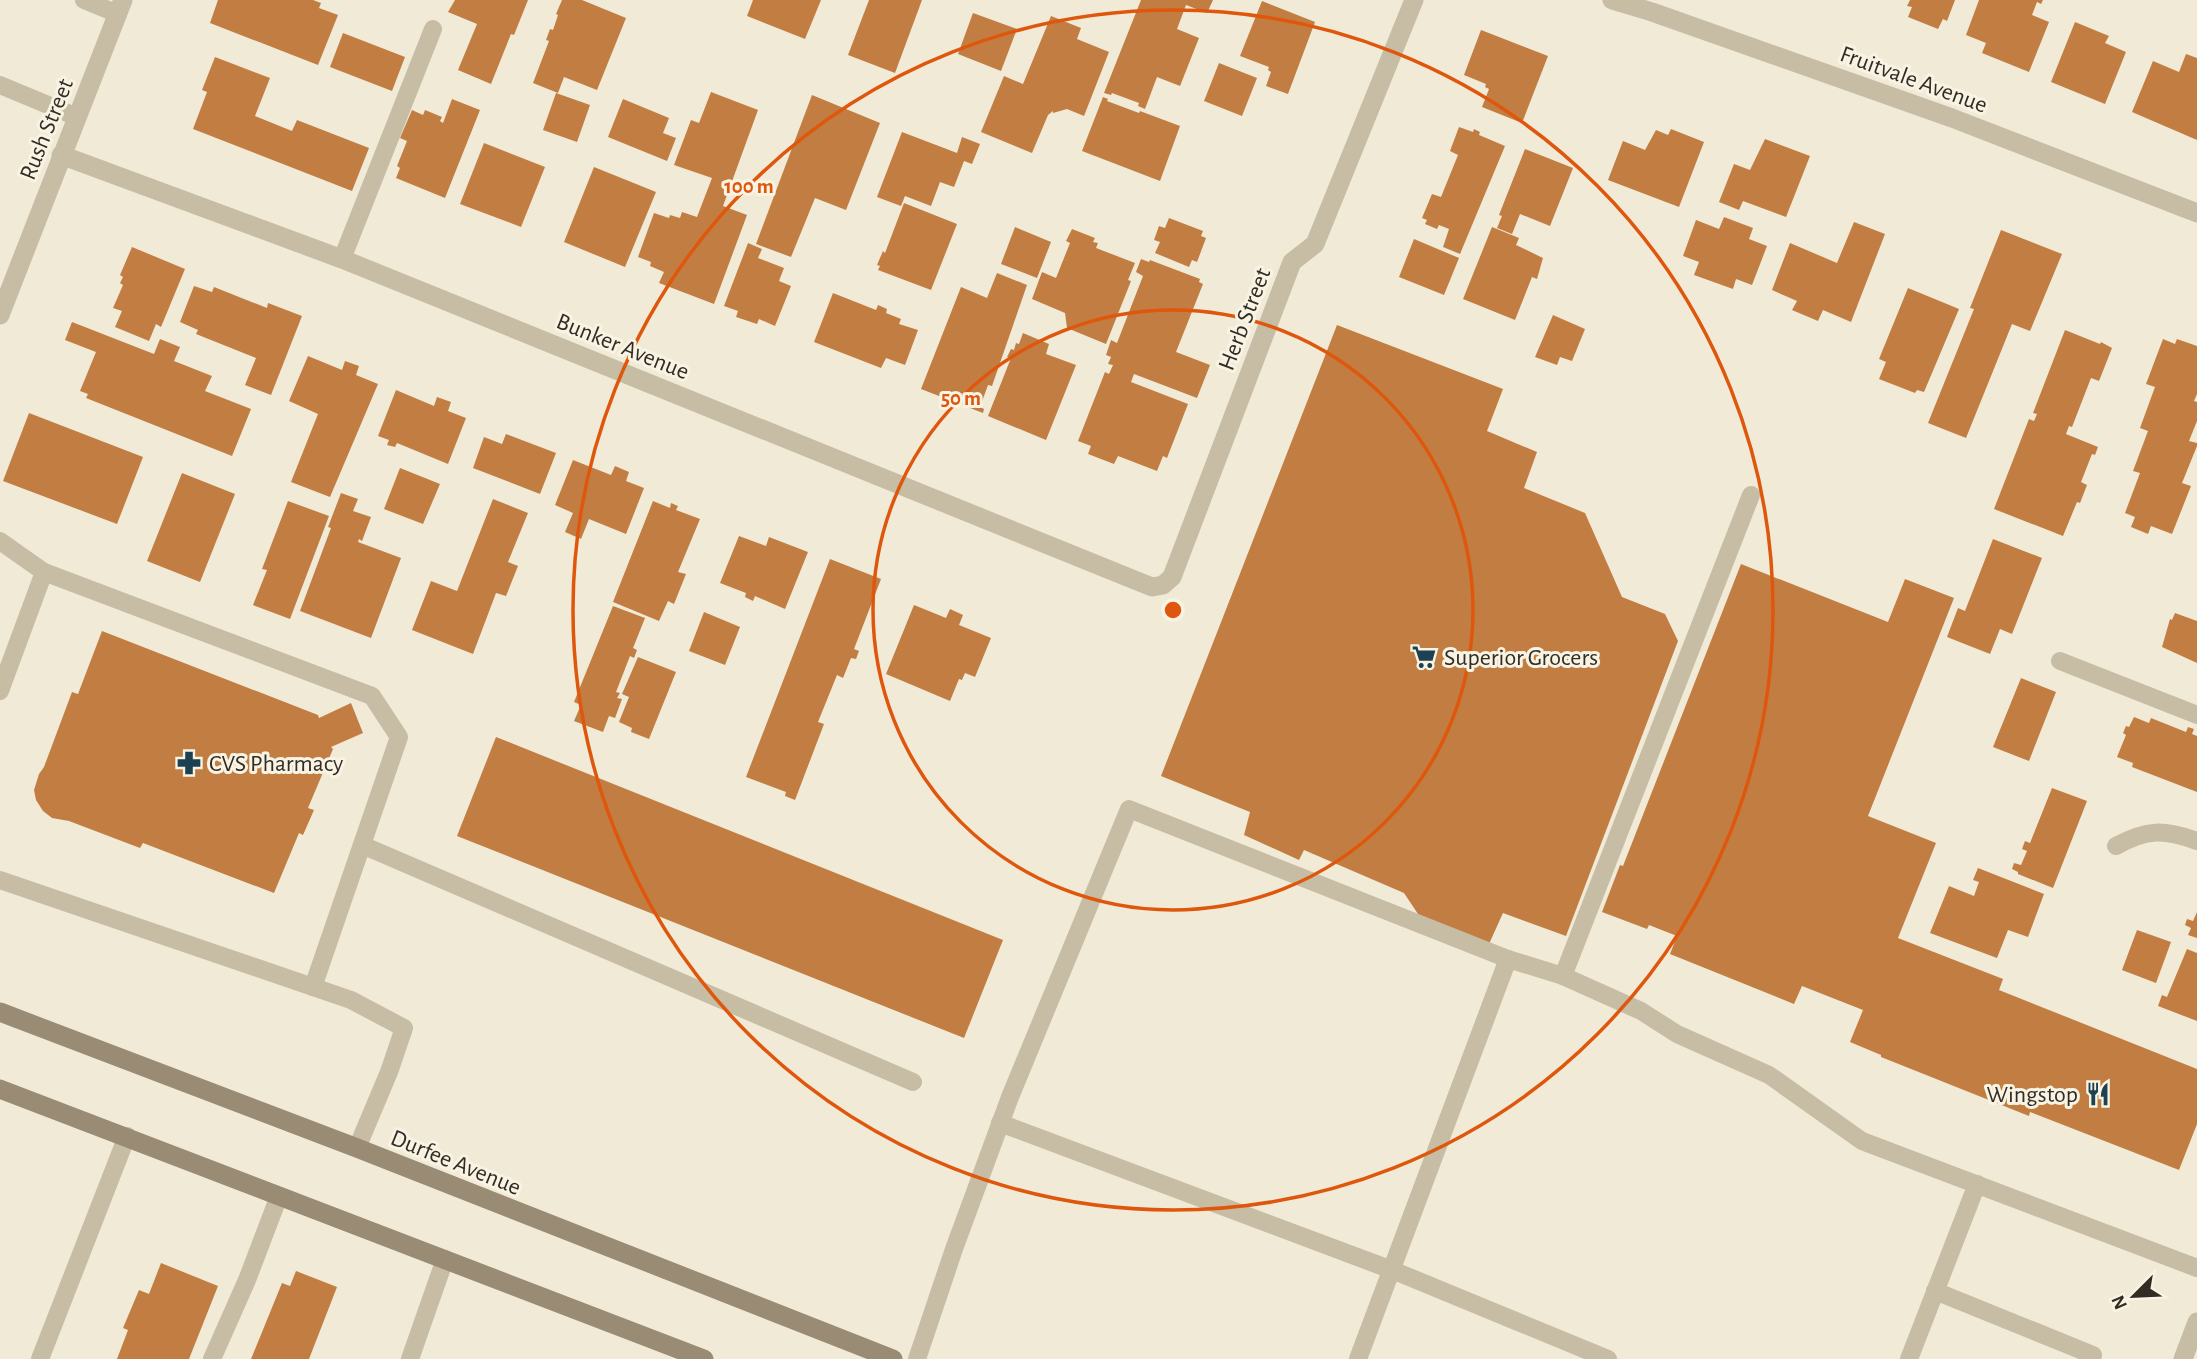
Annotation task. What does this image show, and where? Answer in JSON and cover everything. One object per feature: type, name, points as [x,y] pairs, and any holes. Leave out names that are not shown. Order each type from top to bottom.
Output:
[{"type":"main road","name":"Durfee Avenue","points":[[0,1012],[357,1148],[893,1359]]},
{"type":"main road","points":[[0,1088],[445,1259],[671,1353],[704,1359]]},
{"type":"street","name":"Herb Street","points":[[1163,584],[1172,577],[1292,261],[1315,244],[1414,0]]},
{"type":"street","name":"Fruitvale Avenue","points":[[1612,0],[1655,6],[2197,213]]},
{"type":"street","name":"Rush Street","points":[[0,315],[120,7]]},
{"type":"street","name":"Bunker Avenue","points":[[61,156],[342,259],[1152,587],[1163,584]]},
{"type":"street","points":[[2183,1359],[2197,1322]]},
{"type":"lane","points":[[84,0],[120,7]]},
{"type":"lane","points":[[342,259],[433,29]]},
{"type":"lane","points":[[0,85],[77,117]]},
{"type":"lane","points":[[1563,976],[1751,495]]},
{"type":"lane","points":[[0,541],[44,572],[372,696],[399,737],[313,988]]},
{"type":"lane","points":[[0,691],[44,572]]},
{"type":"lane","points":[[2060,661],[2197,715]]},
{"type":"lane","points":[[918,1359],[1000,1123],[1129,808],[1508,959],[1563,976],[1641,1011],[1677,1034],[1769,1075],[1862,1141],[2197,1268]]},
{"type":"lane","points":[[2116,846],[2138,834],[2158,831],[2197,841]]},
{"type":"lane","points":[[362,845],[913,1082]]},
{"type":"lane","points":[[0,880],[351,1000],[404,1028],[357,1148]]},
{"type":"lane","points":[[1358,1359],[1508,959]]},
{"type":"lane","points":[[1000,1123],[1392,1270],[1608,1359]]},
{"type":"lane","points":[[40,1359],[127,1136]]},
{"type":"lane","points":[[1909,1359],[1977,1184]]},
{"type":"lane","points":[[212,1359],[247,1280],[279,1196]]},
{"type":"lane","points":[[410,1359],[445,1259]]},
{"type":"lane","points":[[1936,1292],[2092,1357]]},
{"type":"building","points":[[218,0],[313,0],[321,3],[319,8],[338,15],[318,65],[210,23]]},
{"type":"building","points":[[455,0],[528,0],[491,84],[458,70],[477,24],[448,12]]},
{"type":"building","points":[[562,0],[582,0],[626,18],[597,90],[564,77],[558,93],[533,83]]},
{"type":"building","points":[[753,0],[821,0],[805,39],[747,16]]},
{"type":"building","points":[[869,0],[922,0],[895,73],[848,55]]},
{"type":"building","points":[[1141,0],[1213,0],[1207,13],[1186,5],[1177,29],[1199,38],[1180,86],[1157,77],[1145,109],[1138,106],[1139,103],[1112,93],[1104,93]]},
{"type":"building","points":[[1910,0],[1955,0],[1947,21],[1943,19],[1938,29],[1908,17],[1912,7],[1907,6]]},
{"type":"building","points":[[1979,0],[2043,0],[2041,4],[2037,2],[2032,15],[2049,22],[2029,72],[1982,53],[1986,43],[1966,35]]},
{"type":"building","points":[[1262,1],[1315,22],[1288,94],[1266,86],[1271,72],[1269,67],[1240,56]]},
{"type":"building","points":[[973,13],[1017,29],[1001,71],[958,54]]},
{"type":"building","points":[[1051,16],[1081,28],[1077,39],[1109,52],[1084,116],[1067,109],[1053,111],[1048,115],[1032,153],[981,132],[1004,76],[1023,84]]},
{"type":"building","points":[[2075,22],[2109,36],[2105,43],[2126,52],[2105,104],[2051,82]]},
{"type":"building","points":[[1481,30],[1548,56],[1522,123],[1482,107],[1489,89],[1485,87],[1486,84],[1464,75]]},
{"type":"building","points":[[343,33],[405,57],[392,91],[330,67]]},
{"type":"building","points":[[2186,54],[2197,58],[2197,140],[2132,112],[2153,61],[2179,72]]},
{"type":"building","points":[[215,57],[270,78],[255,116],[292,131],[297,120],[369,148],[352,191],[193,129],[207,92],[202,90]]},
{"type":"building","points":[[1219,63],[1257,78],[1242,116],[1204,101]]},
{"type":"building","points":[[711,92],[758,110],[723,206],[747,215],[714,304],[659,283],[664,272],[650,266],[651,262],[638,257],[654,213],[680,218],[682,212],[697,217],[712,178],[674,165],[691,120],[699,123]]},
{"type":"building","points":[[556,93],[590,105],[577,142],[543,130]]},
{"type":"building","points":[[812,95],[880,123],[846,210],[815,198],[791,257],[756,244]]},
{"type":"building","points":[[1103,97],[1108,99],[1107,101],[1180,126],[1160,181],[1082,151]]},
{"type":"building","points":[[452,99],[480,110],[445,198],[396,178],[400,168],[397,166],[407,141],[400,138],[412,110],[423,115],[425,110],[442,117],[440,121],[443,123]]},
{"type":"building","points":[[623,99],[669,118],[663,133],[676,138],[667,161],[608,137]]},
{"type":"building","points":[[1459,127],[1473,132],[1474,129],[1480,132],[1479,135],[1505,146],[1460,254],[1443,247],[1449,229],[1439,225],[1437,229],[1425,224],[1427,220],[1422,218],[1432,194],[1441,197],[1458,155],[1450,151]]},
{"type":"building","points":[[1671,129],[1704,142],[1679,207],[1608,180],[1623,141],[1645,150],[1656,130],[1668,135]]},
{"type":"building","points":[[902,132],[957,153],[962,137],[980,144],[972,164],[964,161],[954,187],[940,182],[931,206],[905,196],[901,206],[877,197]]},
{"type":"building","points":[[1765,139],[1810,156],[1786,217],[1743,201],[1739,210],[1719,202],[1734,164],[1750,170]]},
{"type":"building","points":[[484,143],[545,167],[521,227],[460,204]]},
{"type":"building","points":[[1525,149],[1573,168],[1550,226],[1520,214],[1512,234],[1497,228],[1502,216],[1499,215]]},
{"type":"building","points":[[594,167],[656,192],[625,267],[564,242]]},
{"type":"building","points":[[904,203],[957,224],[931,290],[878,270],[880,266],[877,265],[883,251],[885,253]]},
{"type":"building","points":[[1724,217],[1753,228],[1749,239],[1767,246],[1752,285],[1736,279],[1733,289],[1694,275],[1699,262],[1683,256],[1696,220],[1719,229]]},
{"type":"building","points":[[1169,218],[1203,231],[1201,236],[1206,238],[1197,262],[1192,260],[1189,267],[1155,253],[1160,242],[1154,240],[1159,226],[1165,228]]},
{"type":"building","points":[[1854,222],[1885,234],[1851,322],[1823,310],[1818,321],[1792,310],[1797,301],[1772,290],[1790,243],[1837,263]]},
{"type":"building","points":[[1015,227],[1051,242],[1037,278],[1001,264]]},
{"type":"building","points":[[1492,227],[1519,238],[1516,245],[1543,258],[1537,279],[1532,277],[1515,320],[1463,299]]},
{"type":"building","points":[[1072,229],[1095,238],[1093,242],[1098,243],[1096,248],[1135,263],[1128,280],[1131,281],[1106,344],[1067,328],[1065,313],[1032,299],[1042,272],[1056,278],[1070,243],[1066,241]]},
{"type":"building","points":[[2001,230],[2062,254],[2030,331],[2012,324],[1966,438],[1928,423],[1974,309],[1970,308]]},
{"type":"building","points":[[1414,239],[1459,258],[1444,295],[1399,277]]},
{"type":"building","points":[[748,243],[762,249],[758,258],[784,268],[779,281],[791,286],[775,326],[759,319],[757,324],[736,317],[738,311],[724,306]]},
{"type":"building","points":[[132,247],[185,269],[161,327],[156,324],[149,341],[115,327],[122,311],[113,308],[123,285],[120,283],[123,277],[120,275]]},
{"type":"building","points":[[1141,259],[1200,279],[1199,282],[1203,284],[1176,352],[1210,365],[1197,398],[1134,374],[1131,382],[1188,404],[1167,458],[1163,456],[1157,471],[1118,456],[1114,464],[1088,454],[1091,446],[1078,441],[1105,372],[1109,374],[1113,365],[1108,364],[1111,357],[1106,355],[1111,340],[1117,343],[1143,276],[1136,272]]},
{"type":"building","points":[[997,273],[1027,285],[992,386],[988,385],[980,407],[984,409],[983,413],[921,389],[961,287],[987,298]]},
{"type":"building","points":[[194,286],[212,292],[214,287],[267,308],[268,303],[302,316],[271,395],[245,385],[256,358],[196,334],[198,330],[180,322]]},
{"type":"building","points":[[1908,288],[1959,309],[1924,392],[1917,390],[1915,393],[1879,379],[1886,362],[1879,359]]},
{"type":"building","points":[[833,293],[876,310],[878,305],[887,309],[886,313],[901,319],[899,324],[918,330],[905,365],[886,358],[881,368],[814,342]]},
{"type":"building","points":[[1553,315],[1585,329],[1572,361],[1560,357],[1557,365],[1535,357]]},
{"type":"building","points":[[72,322],[154,354],[160,339],[180,347],[174,361],[212,376],[205,391],[251,409],[232,456],[86,398],[88,394],[80,391],[96,352],[65,340]]},
{"type":"building","points":[[1337,325],[1503,389],[1487,431],[1537,452],[1524,488],[1585,513],[1622,597],[1665,614],[1678,641],[1566,936],[1503,913],[1489,944],[1424,923],[1404,893],[1304,850],[1299,860],[1244,835],[1250,812],[1161,776]]},
{"type":"building","points":[[2065,330],[2112,348],[2099,381],[2091,378],[2072,427],[2069,426],[2066,434],[2098,447],[2095,455],[2092,454],[2081,482],[2087,485],[2080,503],[2077,502],[2063,536],[1994,509],[2029,419],[2034,421],[2037,414],[2033,413]]},
{"type":"building","points":[[1023,333],[1049,344],[1046,354],[1076,365],[1046,440],[988,416],[1011,358],[1007,357],[1011,349],[1014,350],[1016,343],[1019,344]]},
{"type":"building","points":[[2163,339],[2175,344],[2177,339],[2197,346],[2197,394],[2194,401],[2197,402],[2197,421],[2189,441],[2197,443],[2197,446],[2182,483],[2191,486],[2172,534],[2151,526],[2148,534],[2131,527],[2135,517],[2125,513],[2140,473],[2133,471],[2148,431],[2140,428],[2155,387],[2146,384]]},
{"type":"building","points":[[308,356],[342,370],[345,361],[359,366],[356,375],[378,384],[330,497],[291,482],[318,414],[289,401]]},
{"type":"building","points":[[396,390],[434,406],[437,397],[451,402],[448,411],[466,418],[448,464],[397,443],[395,447],[387,445],[389,440],[378,436]]},
{"type":"building","points":[[29,413],[143,457],[117,524],[3,481]]},
{"type":"building","points":[[506,434],[556,453],[540,494],[473,468],[484,437],[502,444]]},
{"type":"building","points":[[573,460],[611,475],[615,466],[629,472],[626,481],[644,488],[626,534],[589,519],[581,539],[565,532],[573,513],[555,505]]},
{"type":"building","points":[[400,468],[440,484],[423,524],[384,509]]},
{"type":"building","points":[[182,473],[235,494],[200,582],[147,561]]},
{"type":"building","points":[[341,493],[358,499],[353,511],[371,517],[362,541],[359,539],[358,542],[401,558],[371,638],[300,611]]},
{"type":"building","points":[[493,499],[528,513],[508,562],[518,566],[506,596],[496,593],[473,654],[412,630],[431,581],[457,591]]},
{"type":"building","points":[[288,501],[329,516],[290,619],[253,605],[267,570],[262,569]]},
{"type":"building","points":[[653,501],[670,508],[671,503],[678,506],[676,510],[700,519],[678,572],[686,574],[674,604],[668,601],[659,621],[613,602]]},
{"type":"building","points":[[739,536],[766,546],[769,537],[808,552],[785,609],[755,596],[753,601],[745,597],[746,593],[720,583]]},
{"type":"building","points":[[1993,539],[2042,558],[2012,634],[2000,629],[1990,654],[1947,637],[1958,608],[1965,611]]},
{"type":"building","points":[[830,559],[881,579],[854,649],[859,651],[856,659],[851,658],[843,678],[837,675],[818,722],[824,724],[795,800],[785,796],[786,792],[746,777]]},
{"type":"building","points":[[1741,564],[1888,622],[1905,579],[1954,598],[1868,816],[1936,843],[1898,938],[2003,979],[1999,990],[2197,1069],[2197,1124],[2179,1170],[2030,1112],[2029,1116],[1881,1057],[1850,1042],[1863,1010],[1802,986],[1794,1004],[1670,954],[1677,936],[1649,925],[1647,929],[1602,912],[1620,865],[1623,866]]},
{"type":"building","points":[[914,605],[946,618],[950,609],[963,615],[959,625],[991,638],[975,677],[965,673],[962,680],[959,679],[950,701],[886,674]]},
{"type":"building","points":[[613,606],[645,618],[633,648],[637,650],[634,658],[630,656],[616,692],[620,693],[617,698],[622,699],[615,718],[609,716],[603,732],[574,721],[581,705],[574,702]]},
{"type":"building","points":[[704,612],[740,627],[725,665],[689,651]]},
{"type":"building","points":[[2175,613],[2197,621],[2197,663],[2162,647],[2170,619],[2172,620]]},
{"type":"building","points":[[102,631],[318,715],[319,718],[351,703],[363,733],[331,747],[333,749],[308,808],[314,810],[303,835],[299,833],[274,893],[143,843],[140,848],[69,821],[52,818],[43,811],[36,800],[34,790],[39,774],[72,692],[78,694]]},
{"type":"building","points":[[638,657],[676,672],[649,739],[631,732],[632,728],[619,722],[629,697],[622,694]]},
{"type":"building","points":[[2021,678],[2056,692],[2029,761],[1993,747]]},
{"type":"building","points":[[2134,717],[2149,723],[2151,718],[2186,732],[2188,727],[2194,729],[2192,734],[2197,736],[2197,792],[2132,767],[2133,763],[2117,757],[2126,735],[2123,733]]},
{"type":"building","points":[[496,737],[1003,940],[964,1038],[457,836]]},
{"type":"building","points":[[2052,788],[2087,801],[2053,888],[2012,869],[2014,863],[2021,865],[2027,851],[2022,849],[2025,841],[2030,843]]},
{"type":"building","points":[[1978,868],[2044,894],[2028,937],[2008,930],[1997,958],[1930,933],[1949,886],[1974,896],[1979,882],[1973,880]]},
{"type":"building","points":[[2197,912],[2197,938],[2188,935],[2191,928],[2185,925],[2187,919],[2193,921]]},
{"type":"building","points":[[2137,930],[2171,942],[2156,983],[2122,970]]},
{"type":"building","points":[[2187,949],[2197,953],[2197,1021],[2158,1006],[2162,995],[2167,997]]},
{"type":"building","points":[[161,1263],[218,1286],[189,1359],[117,1359],[128,1330],[123,1328],[139,1290],[149,1294]]},
{"type":"building","points":[[296,1271],[337,1287],[309,1359],[251,1359],[282,1283],[290,1286]]},
{"type":"place","name":"Superior Grocers","points":[[1424,657]]},
{"type":"place","name":"CVS Pharmacy","points":[[189,763]]},
{"type":"place","name":"Wingstop","points":[[2098,1094]]}]
